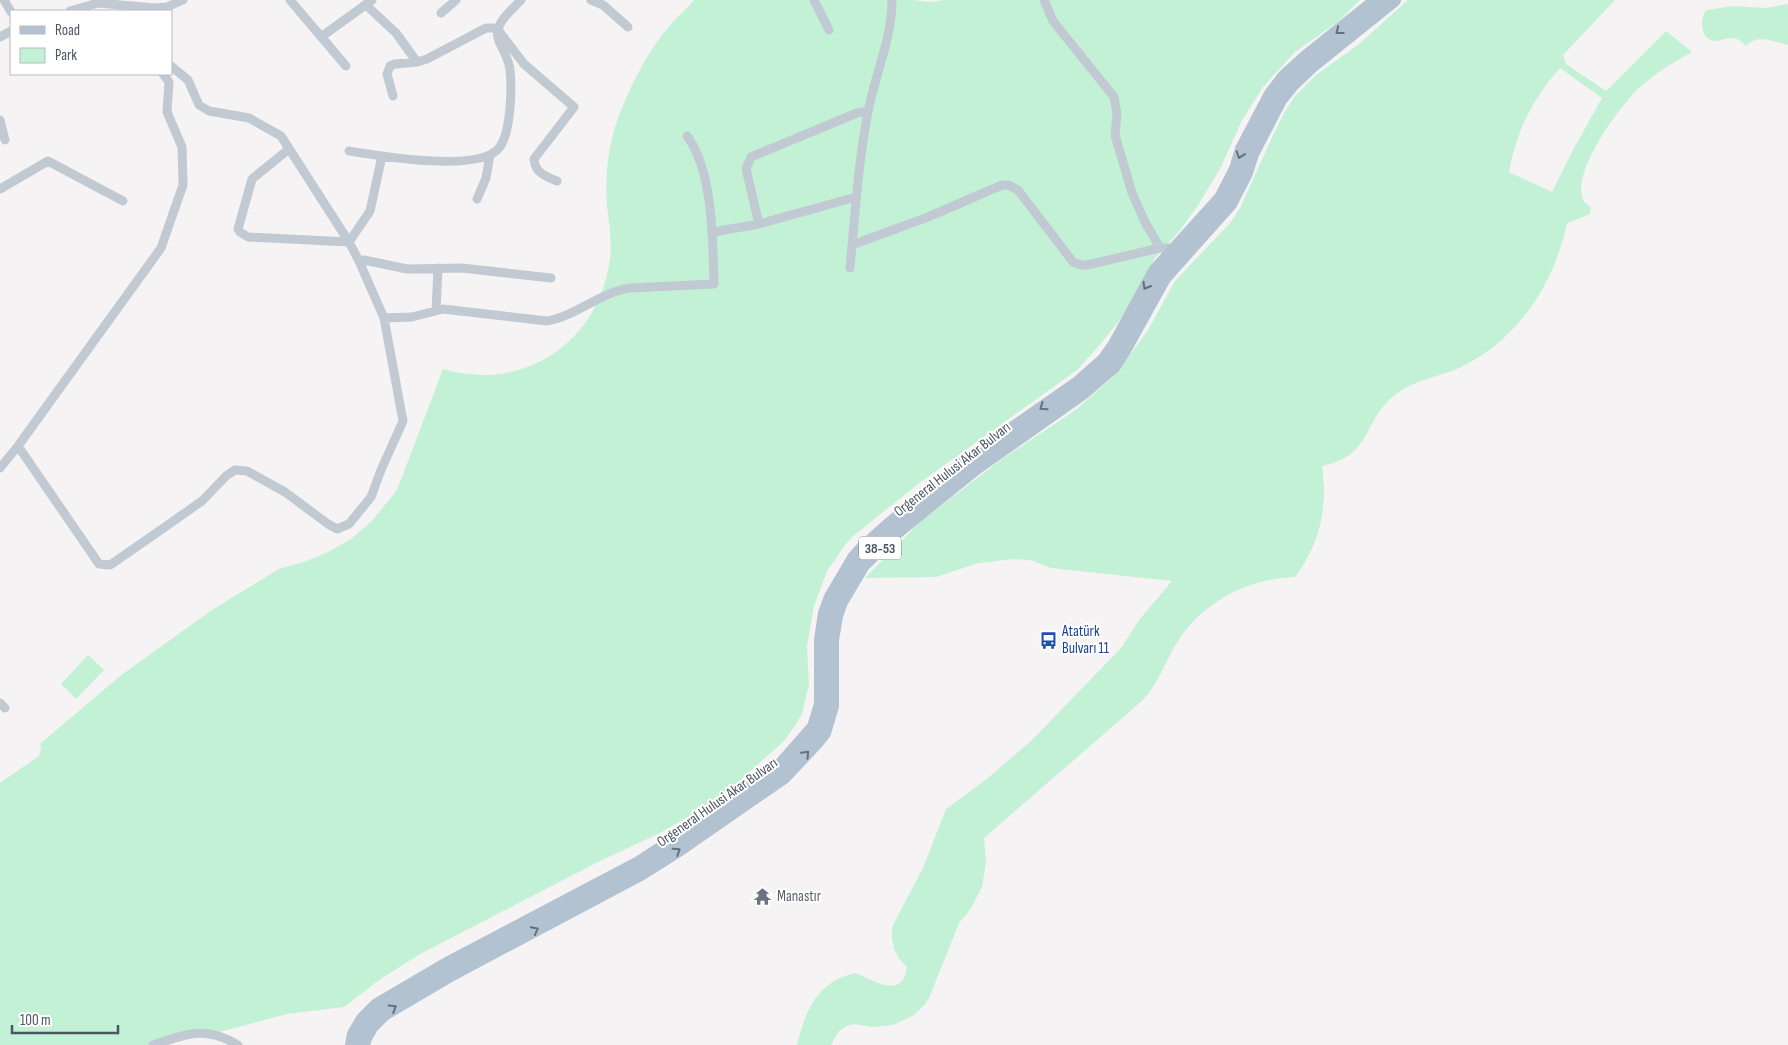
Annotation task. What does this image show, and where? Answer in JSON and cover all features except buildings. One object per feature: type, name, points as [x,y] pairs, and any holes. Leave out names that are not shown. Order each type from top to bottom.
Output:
[{"type":"main road","name":"Orgeneral Hulusi Akar Bulvarı","points":[[352,1045],[354,1034],[363,1019],[377,1005],[446,964],[636,864],[777,769],[814,727],[821,704],[821,640],[825,613],[831,597],[854,558],[891,523],[969,459],[1078,384],[1104,360],[1114,346],[1155,271],[1221,198],[1236,169],[1242,149],[1270,94],[1284,77],[1306,57],[1377,0]]},
{"type":"main road","name":"Orgeneral Hulusi Akar Bulvarı","points":[[363,1045],[372,1026],[384,1014],[452,974],[642,873],[784,777],[824,732],[832,706],[832,640],[836,616],[841,602],[863,565],[898,531],[976,468],[1084,392],[1112,367],[1123,352],[1164,278],[1230,204],[1246,173],[1252,154],[1280,100],[1292,84],[1394,0]]},
{"type":"street","points":[[73,10],[101,2],[155,8],[167,7],[183,0]]},
{"type":"street","points":[[290,0],[346,66]]},
{"type":"street","points":[[441,13],[456,0]]},
{"type":"street","points":[[349,151],[417,160],[447,161],[490,155],[499,148],[505,138],[510,103],[510,68],[498,38],[498,30],[502,21],[521,0]]},
{"type":"street","points":[[592,0],[603,5],[628,27]]},
{"type":"street","points":[[814,0],[829,30]]},
{"type":"street","points":[[850,268],[856,196],[868,111],[889,33],[892,0]]},
{"type":"street","points":[[1044,0],[1052,21],[1114,97],[1116,114],[1115,135],[1132,194],[1160,248]]},
{"type":"street","points":[[321,37],[369,2],[396,33],[417,62]]},
{"type":"street","points":[[393,96],[387,74],[388,68],[395,64],[417,62],[486,28],[498,30],[524,64],[574,107],[534,159],[538,172],[557,181]]},
{"type":"street","points":[[18,446],[99,564],[110,565],[202,501],[226,476],[235,470],[247,471],[285,492],[337,529],[349,524],[371,497],[380,470],[403,421],[384,318],[349,242],[289,149],[280,136],[249,118],[209,111],[200,105],[188,80],[172,67]]},
{"type":"street","points":[[0,468],[18,446],[161,248],[183,185],[182,147],[168,112],[169,82],[164,75]]},
{"type":"street","points":[[759,224],[746,169],[747,162],[751,157],[857,113],[868,111]]},
{"type":"street","points":[[0,120],[5,140]]},
{"type":"street","points":[[384,318],[412,317],[436,310],[450,309],[547,320],[562,317],[606,294],[617,291],[714,284],[713,232],[703,165],[697,150],[687,136]]},
{"type":"street","points":[[289,149],[252,178],[238,229],[248,236],[349,242]]},
{"type":"street","points":[[478,199],[486,178],[490,155]]},
{"type":"street","points":[[349,242],[370,211],[382,156]]},
{"type":"street","points":[[0,189],[48,161],[122,202]]},
{"type":"street","points":[[852,245],[1002,185],[1008,185],[1018,190],[1073,262],[1078,264],[1087,265],[1160,248],[1175,248]]},
{"type":"street","points":[[713,232],[759,224],[856,196]]},
{"type":"street","points":[[358,261],[364,260],[407,268],[491,271],[551,278]]},
{"type":"street","points":[[436,310],[438,268]]},
{"type":"street","points":[[153,1045],[188,1033],[199,1032],[218,1035],[238,1045]]},
{"type":"green space","points":[[694,0],[913,0],[930,2],[944,0],[1360,0],[1339,21],[1295,52],[1263,87],[1241,122],[1222,165],[1197,207],[1177,234],[1155,258],[1119,321],[1077,370],[922,481],[852,537],[845,545],[827,571],[814,606],[807,646],[809,684],[802,714],[784,741],[736,784],[705,807],[658,834],[602,860],[420,954],[379,980],[344,1007],[287,1014],[167,1045],[0,1045],[0,783],[39,756],[40,744],[120,676],[212,610],[279,569],[304,562],[328,552],[351,539],[371,522],[397,490],[443,369],[473,375],[502,374],[529,367],[553,354],[574,336],[591,314],[603,288],[610,258],[606,179],[609,152],[617,120],[637,75],[654,46]]},
{"type":"green space","points":[[1408,0],[1615,0],[1563,55],[1566,64],[1606,91],[1666,31],[1692,52],[1664,69],[1638,89],[1606,129],[1586,167],[1581,184],[1583,198],[1591,207],[1590,214],[1567,223],[1553,268],[1530,309],[1515,327],[1499,343],[1480,357],[1459,368],[1410,385],[1396,394],[1377,415],[1359,446],[1338,461],[1322,466],[1324,496],[1320,524],[1311,552],[1295,577],[1259,582],[1243,588],[1212,605],[1187,629],[1176,644],[1157,680],[1143,700],[984,838],[986,862],[982,887],[970,910],[959,923],[925,1004],[914,1015],[893,1025],[872,1027],[854,1024],[846,1026],[839,1031],[831,1045],[797,1045],[809,1009],[815,999],[832,983],[856,973],[887,985],[894,986],[900,983],[907,967],[899,959],[894,949],[892,927],[923,868],[946,809],[988,778],[1033,739],[1121,648],[1140,619],[1172,581],[1051,568],[1030,560],[1014,559],[978,563],[936,577],[865,578],[920,522],[1002,459],[1077,409],[1115,375],[1148,330],[1175,281],[1230,223],[1240,208],[1284,113],[1295,96],[1316,75],[1358,45]],"holes":[[[1560,68],[1602,98],[1552,192],[1509,172],[1516,143],[1527,116],[1550,79]]]},
{"type":"green space","points":[[1788,4],[1788,45],[1760,39],[1750,42],[1746,46],[1740,40],[1734,38],[1717,41],[1711,40],[1707,38],[1702,29],[1702,19],[1706,10],[1733,6],[1765,8]]},
{"type":"green space","points":[[88,655],[104,670],[76,699],[61,684]]},
{"type":"place","name":"Atatürk Bulvarı 11","points":[[1048,640]]},
{"type":"place","name":"Manastır","points":[[763,896]]}]
